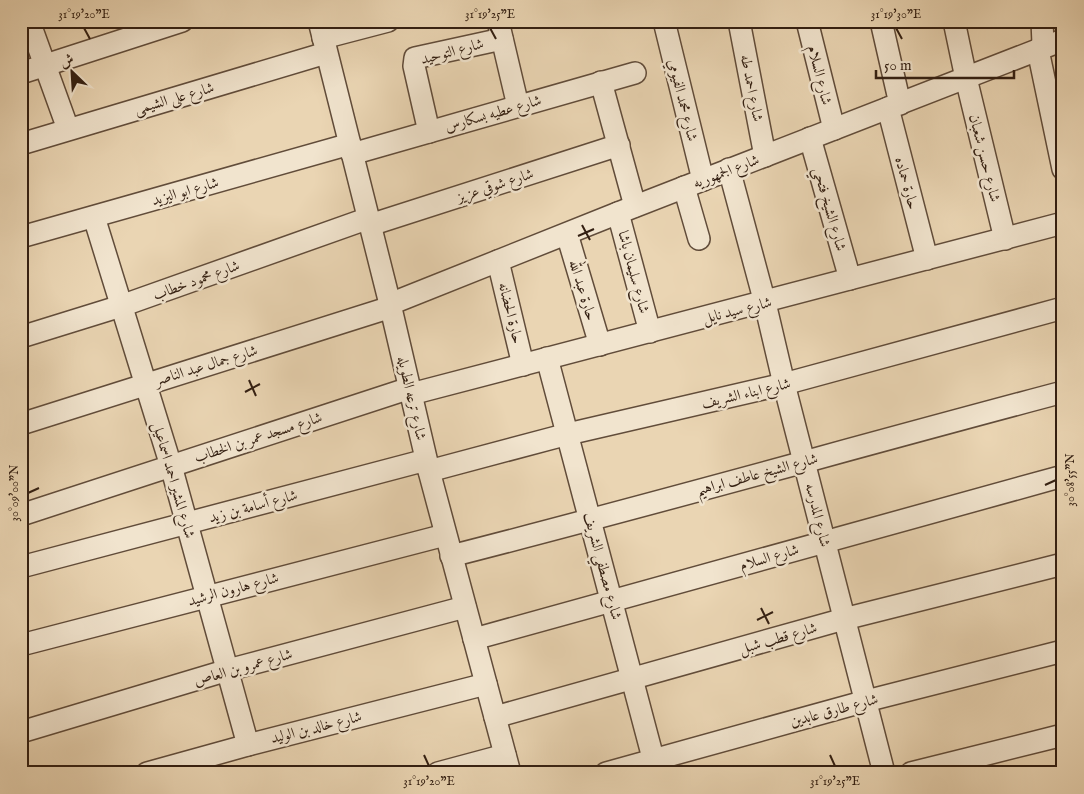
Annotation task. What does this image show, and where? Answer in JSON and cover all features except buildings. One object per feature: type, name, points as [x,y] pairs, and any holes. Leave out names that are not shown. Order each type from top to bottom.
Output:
[{"type":"street","points":[[28,21],[68,129]]},
{"type":"street","points":[[21,74],[182,21]]},
{"type":"street","name":"شارع على الشيمى","points":[[21,144],[68,129],[323,37],[388,21]]},
{"type":"street","name":"شارع محمد الفيومي","points":[[664,21],[693,184],[699,239]]},
{"type":"street","name":"شارع احمد طه","points":[[739,21],[765,156]]},
{"type":"street","name":"شارع السلام","points":[[807,21],[834,128]]},
{"type":"street","name":"حارة حماده","points":[[881,21],[894,106],[927,259]]},
{"type":"street","name":"شارع حسن شعبان","points":[[954,21],[1005,239]]},
{"type":"street","points":[[1042,21],[1043,44],[1038,50],[1060,136],[1063,169]]},
{"type":"street","points":[[500,30],[518,106]]},
{"type":"street","name":"شارع التوحيد","points":[[429,132],[413,62],[416,58],[500,30]]},
{"type":"street","name":"شارع ترعه الطويله","points":[[323,37],[391,305],[445,535],[508,764]]},
{"type":"street","name":"شارع الجمهوريه","points":[[391,305],[729,169],[1063,40]]},
{"type":"street","name":"شارع عطيه بسكارس","points":[[351,149],[429,132],[635,73]]},
{"type":"street","name":"شارع سليمان باشا","points":[[601,82],[619,145],[626,210],[650,332]]},
{"type":"street","name":"شارع الشيخ فتحي","points":[[810,138],[850,279]]},
{"type":"street","name":"شارع شوقي عزيز","points":[[369,222],[619,145]]},
{"type":"street","name":"شارع ابو اليزيد","points":[[21,237],[351,149]]},
{"type":"street","name":"شارع المدرسه","points":[[729,169],[765,302],[784,384],[884,773]]},
{"type":"street","name":"شارع المشير احمد اسماعيل","points":[[94,217],[171,466],[248,745]]},
{"type":"street","name":"شارع محمود خطاب","points":[[21,337],[121,306],[369,222]]},
{"type":"street","name":"شارع سيد نايل","points":[[411,391],[524,365],[1063,223]]},
{"type":"street","name":"حارة عبد الله","points":[[567,234],[600,345]]},
{"type":"street","name":"حارة الحضانه","points":[[498,261],[524,365]]},
{"type":"street","name":"شارع جمال عبد الناصر","points":[[21,424],[391,305]]},
{"type":"street","name":"شارع ابناء الشريف","points":[[428,466],[784,384],[1063,308]]},
{"type":"street","name":"شارع مصطفي الشريف","points":[[547,358],[656,766]]},
{"type":"street","name":"شارع مسجد عمر بن الخطاب","points":[[21,515],[411,391]]},
{"type":"street","name":"شارع الشيخ عاطف ابراهيم","points":[[451,556],[1063,392]]},
{"type":"street","name":"شارع أسامة بن زيد","points":[[21,567],[187,523],[428,466]]},
{"type":"street","name":"شارع السلام","points":[[474,639],[1063,476]]},
{"type":"street","name":"شارع هارون الرشيد","points":[[21,645],[445,535]]},
{"type":"street","name":"شارع قطب شبل","points":[[495,717],[844,620],[1063,564]]},
{"type":"street","name":"شارع عمرو بن العاص","points":[[21,732],[228,670],[465,607]]},
{"type":"street","name":"شارع طارق عابدين","points":[[606,773],[656,766],[866,701],[1063,651]]},
{"type":"street","name":"شارع خالد بن الوليد","points":[[147,773],[486,684]]},
{"type":"street","points":[[911,773],[1063,735]]},
{"type":"street","points":[[438,773],[508,764]]}]
